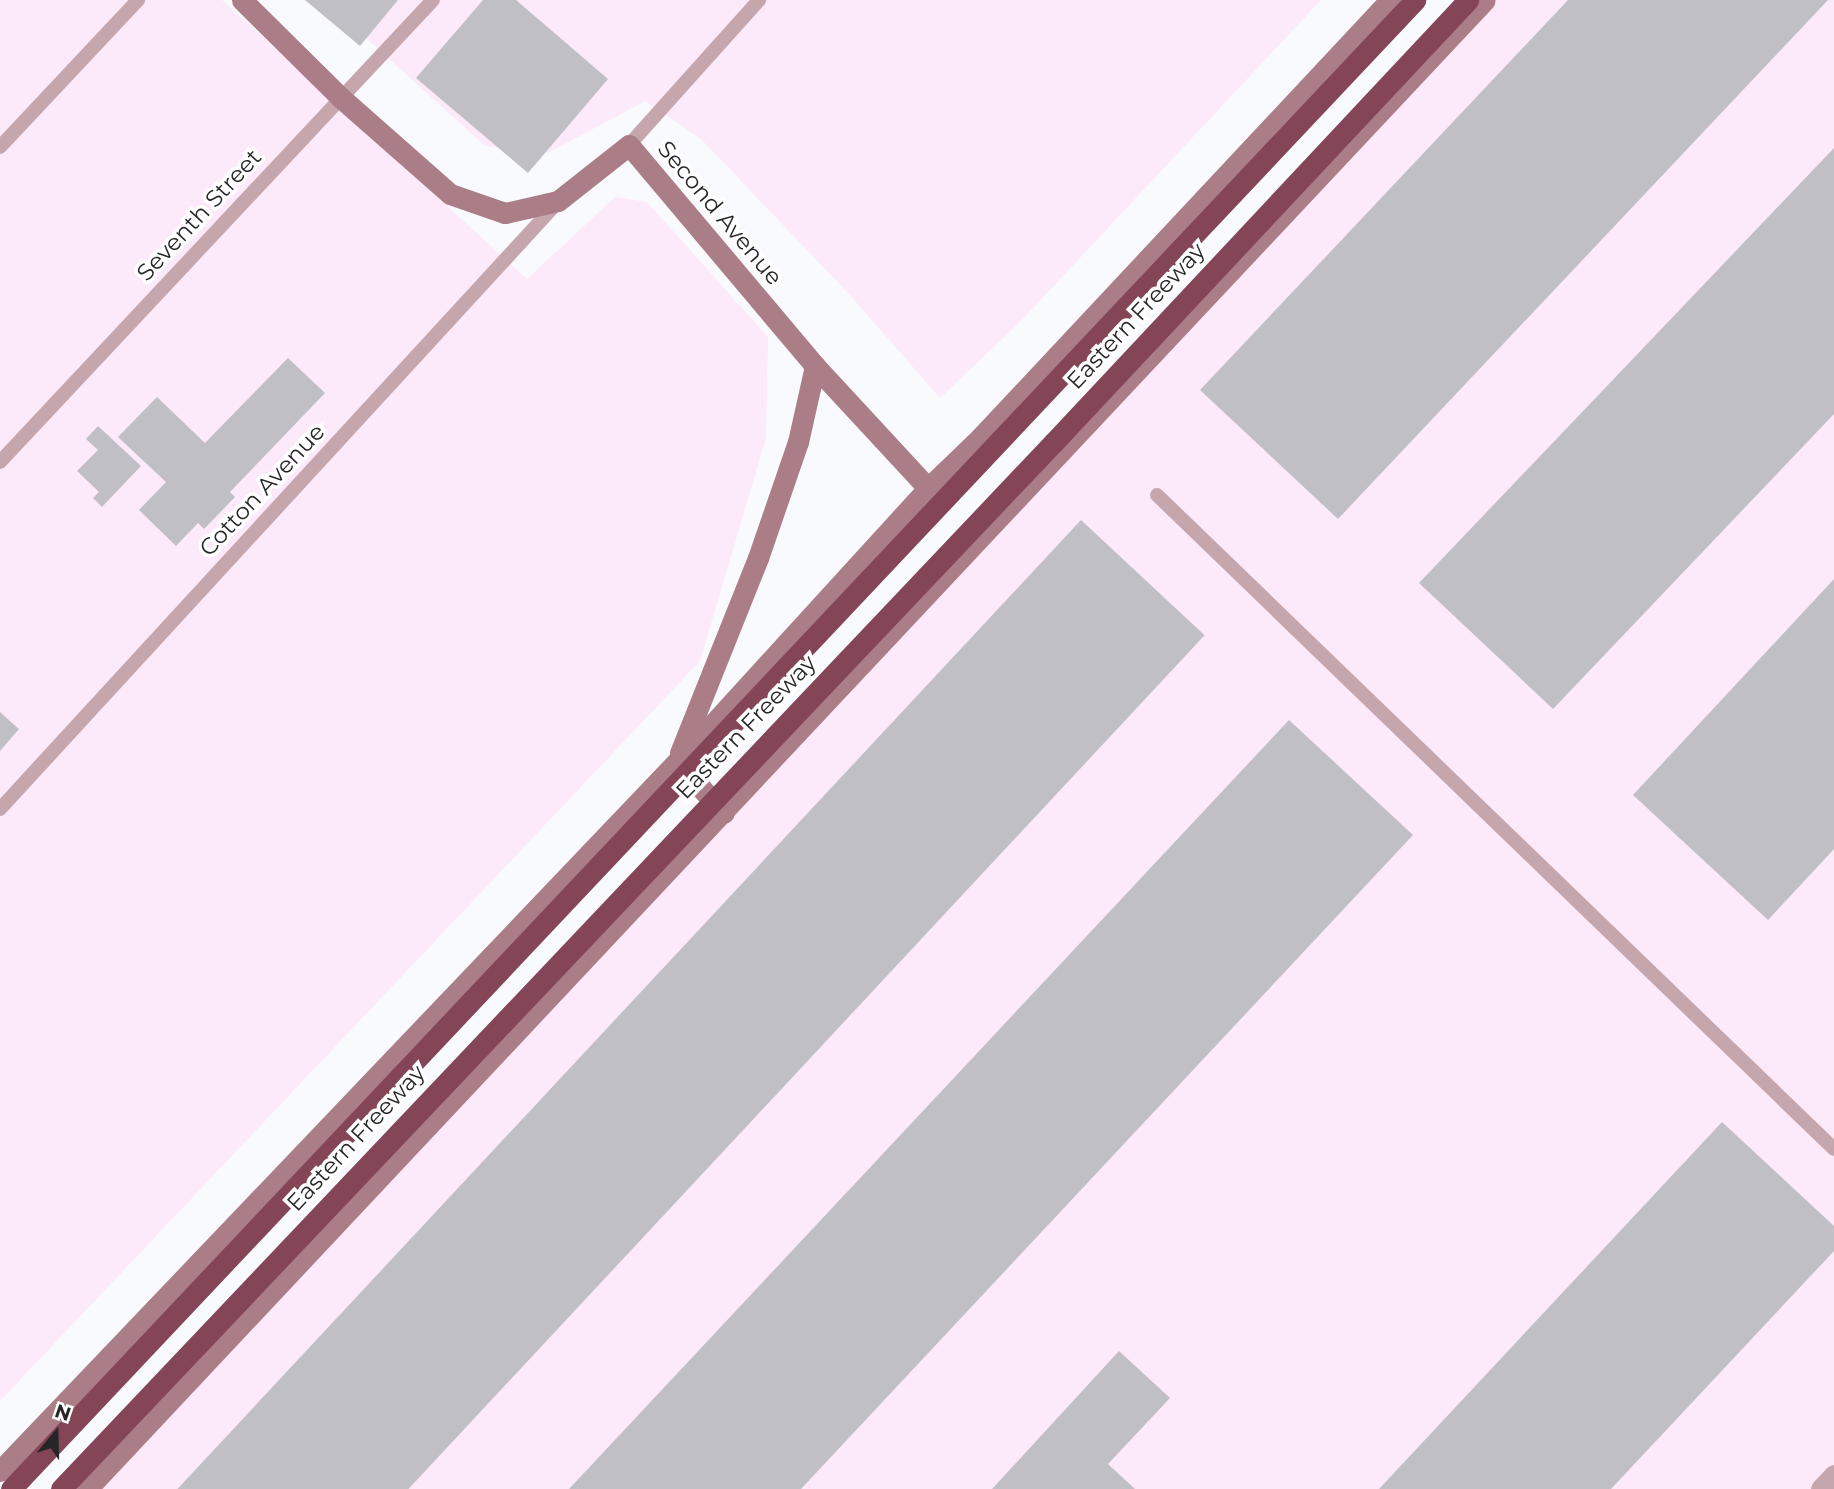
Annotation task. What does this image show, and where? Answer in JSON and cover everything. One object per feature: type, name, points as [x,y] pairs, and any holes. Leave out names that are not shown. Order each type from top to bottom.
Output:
[{"type":"highway","name":"Eastern Freeway","points":[[11,1489],[1415,0]]},
{"type":"highway","name":"Eastern Freeway","points":[[61,1489],[1063,432],[1468,0]]},
{"type":"street","name":"Second Avenue","points":[[242,0],[341,97],[450,194],[505,213],[558,201],[629,145],[815,366],[928,488]]},
{"type":"street","points":[[0,1471],[677,762],[928,488],[980,438],[1390,0]]},
{"type":"street","points":[[87,1489],[1485,0]]},
{"type":"street","points":[[677,762],[758,558],[798,442],[815,366]]},
{"type":"street","points":[[677,762],[724,813]]},
{"type":"street","points":[[1821,1489],[1834,1475]]},
{"type":"lane","points":[[0,147],[138,0]]},
{"type":"lane","name":"Seventh Street","points":[[0,462],[433,0]]},
{"type":"lane","points":[[629,145],[759,0]]},
{"type":"lane","name":"Cotton Avenue","points":[[0,809],[558,201]]},
{"type":"lane","points":[[1157,495],[1834,1149]]},
{"type":"shaded area","points":[[0,0],[222,0],[527,279],[615,197],[647,202],[768,337],[766,438],[700,661],[0,1401]]},
{"type":"shaded area","points":[[324,0],[1321,0],[1020,322],[940,398],[848,293],[701,139],[645,101],[548,153],[485,146]]},
{"type":"shaded area","points":[[1493,0],[1834,0],[1834,1489],[93,1489]]},
{"type":"building","points":[[305,0],[398,0],[360,46]]},
{"type":"building","points":[[483,0],[516,0],[608,79],[528,173],[416,78]]},
{"type":"building","points":[[1568,0],[1828,0],[1338,519],[1200,390]]},
{"type":"building","points":[[1834,148],[1834,414],[1553,709],[1419,583]]},
{"type":"building","points":[[288,358],[325,393],[230,492],[235,497],[204,529],[198,523],[176,546],[139,510],[166,482],[118,437],[157,397],[205,443]]},
{"type":"building","points":[[98,426],[141,466],[102,507],[93,498],[99,492],[77,471],[98,450],[86,439]]},
{"type":"building","points":[[1081,520],[1205,635],[408,1489],[177,1489]]},
{"type":"building","points":[[1834,579],[1834,849],[1768,920],[1633,795]]},
{"type":"building","points":[[0,712],[19,729],[0,751]]},
{"type":"building","points":[[1289,720],[1413,835],[801,1489],[569,1489]]},
{"type":"building","points":[[1722,1122],[1834,1226],[1834,1251],[1611,1489],[1379,1489]]},
{"type":"building","points":[[1119,1351],[1170,1398],[1108,1464],[1135,1489],[992,1489]]}]
